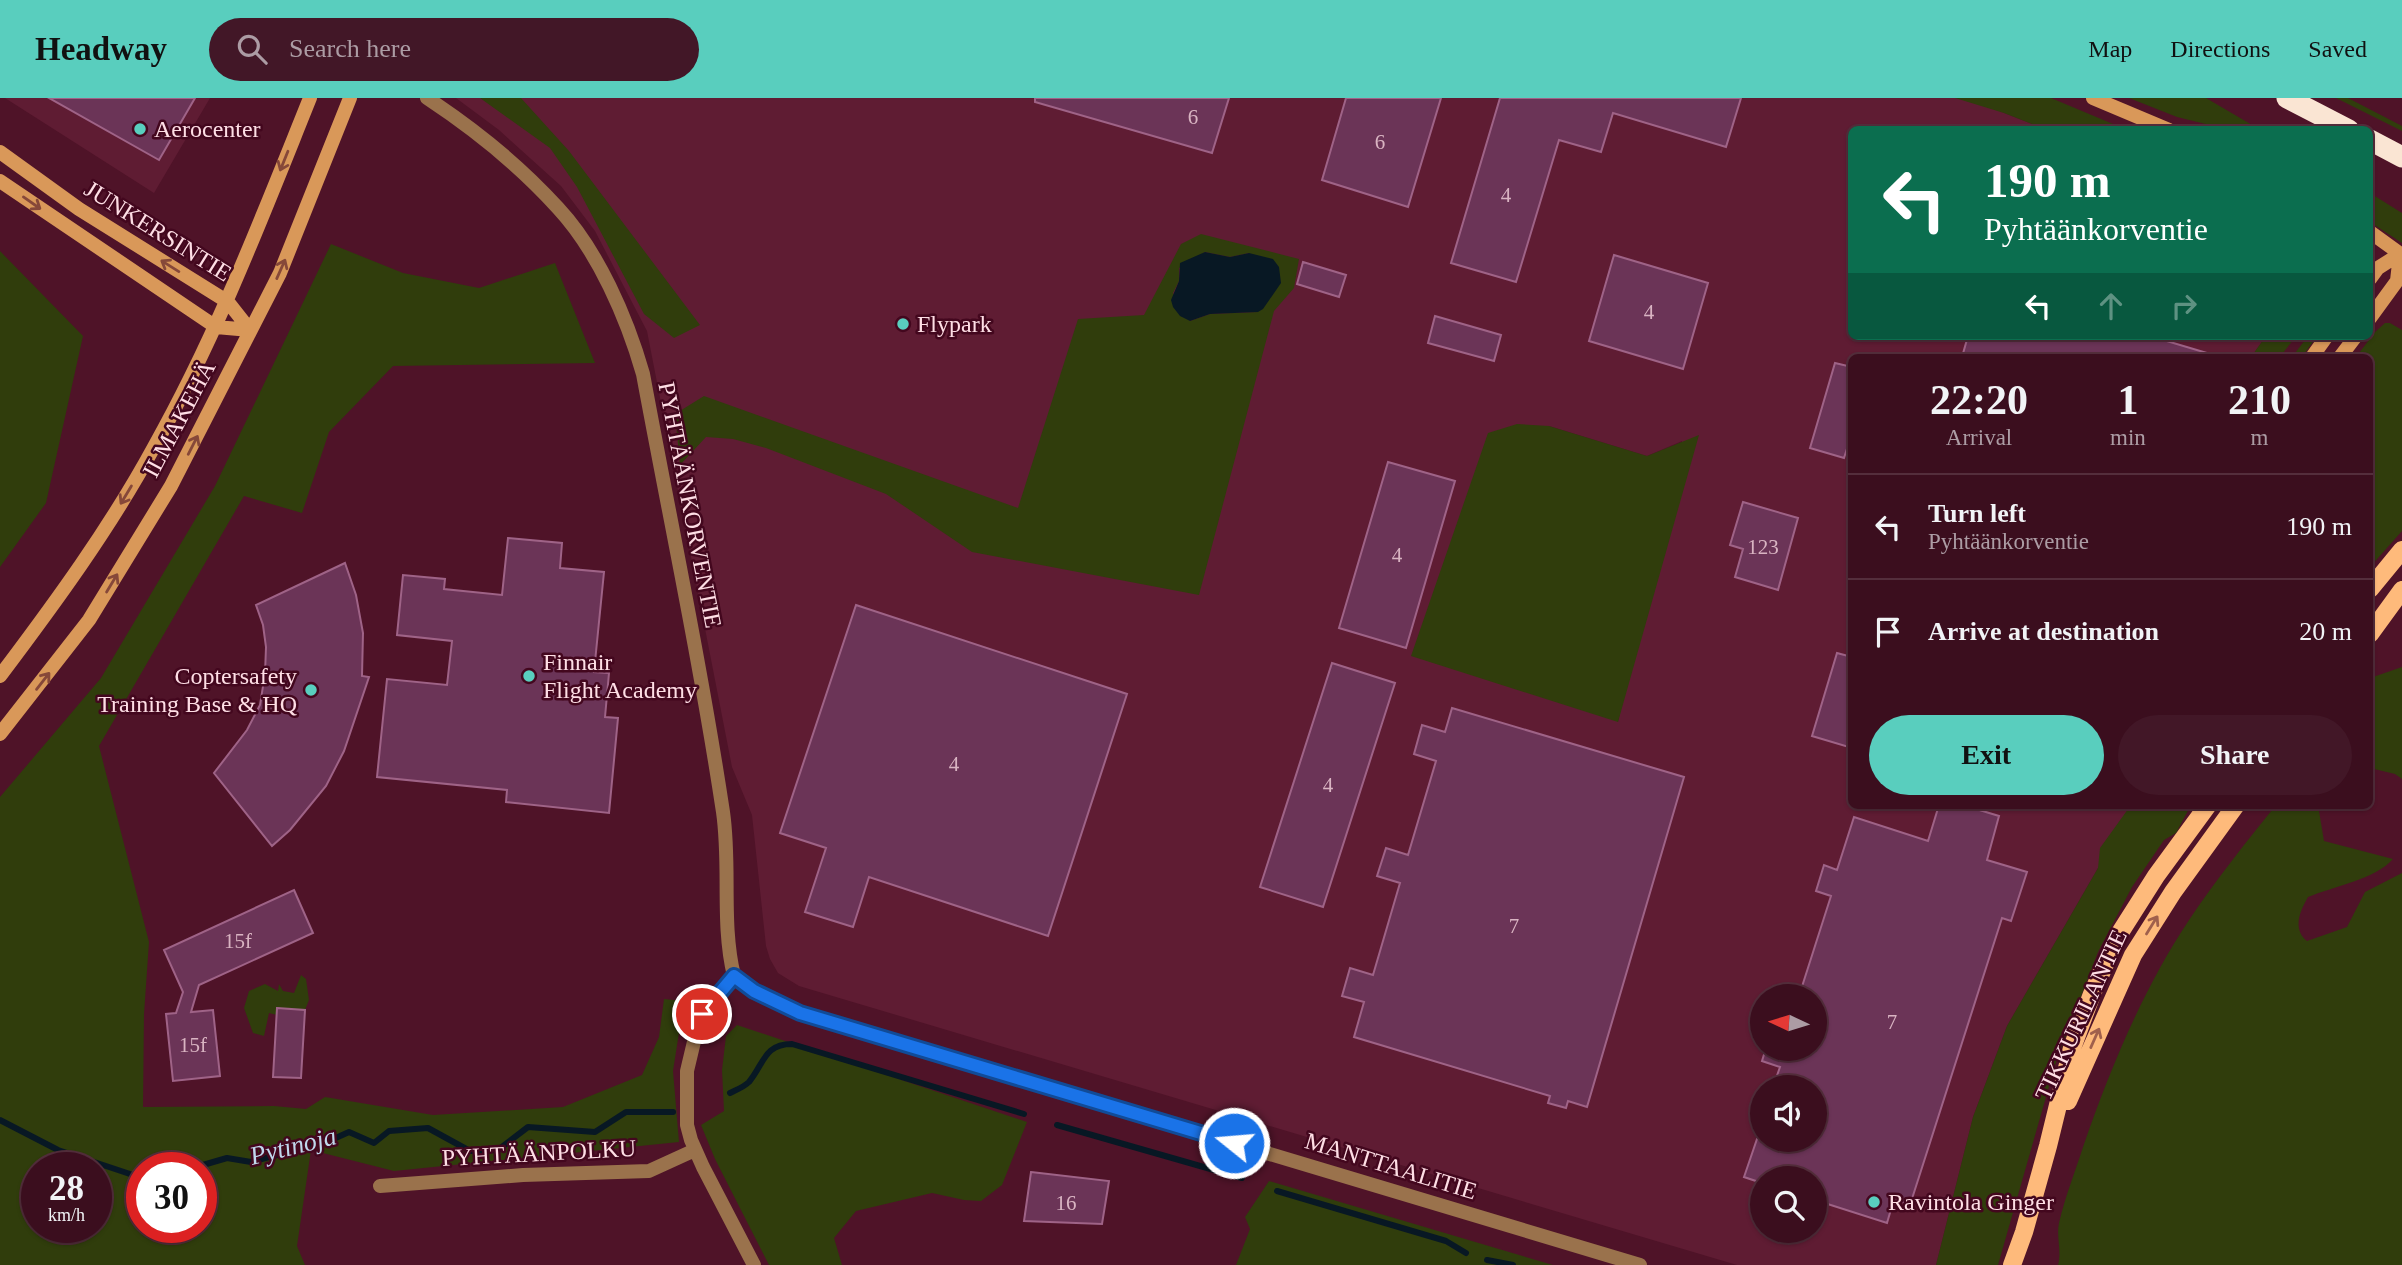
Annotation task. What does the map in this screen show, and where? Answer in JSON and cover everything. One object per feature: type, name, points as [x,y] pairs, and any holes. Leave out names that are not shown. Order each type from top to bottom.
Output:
[{"type":"highway","points":[[2287,98],[2341,126]]},
{"type":"highway","points":[[2373,142],[2402,157]]},
{"type":"main road","name":"ILMAKEHÄ","points":[[0,676],[106,528],[155,447],[228,302],[310,98]]},
{"type":"main road","name":"ILMAKEHÄ","points":[[0,734],[89,620],[171,486],[280,273],[350,98]]},
{"type":"main road","points":[[2093,98],[2158,126]]},
{"type":"main road","points":[[2141,120],[2151,126]]},
{"type":"main road","name":"JUNKERSINTIE","points":[[0,152],[79,209],[228,302],[250,330]]},
{"type":"main road","name":"JUNKERSINTIE","points":[[0,181],[216,327],[250,330]]},
{"type":"main road","points":[[2373,234],[2401,255]]},
{"type":"main road","points":[[2373,269],[2401,255]]},
{"type":"main road","points":[[2373,314],[2399,282],[2401,255]]},
{"type":"main road","points":[[2373,270],[2399,282]]},
{"type":"main road","points":[[2314,354],[2325,340]]},
{"type":"main road","points":[[2342,354],[2353,340]]},
{"type":"main road","points":[[2373,585],[2402,550]]},
{"type":"main road","points":[[2373,630],[2402,590]]},
{"type":"main road","name":"TIKKURILANTIE","points":[[2012,1265],[2048,1146],[2072,1048],[2092,994],[2116,939],[2156,876],[2205,809]]},
{"type":"main road","name":"TIKKURILANTIE","points":[[2048,1146],[2133,955],[2173,892],[2233,809]]},
{"type":"main road","name":"TIKKURILANTIE","points":[[2020,1265],[2024,1232]]},
{"type":"street","name":"PYHTÄÄNKORVENTIE","points":[[427,98],[511,161],[560,209],[592,256],[635,347],[643,374],[717,771],[727,851],[727,948],[734,976]]},
{"type":"street","points":[[734,976],[702,1014],[687,1071],[687,1125],[695,1150],[754,1265]]},
{"type":"street","name":"MANTTAALITIE","points":[[734,976],[754,991],[800,1013],[1640,1265]]},
{"type":"street","name":"PYHTÄÄNPOLKU","points":[[380,1185],[523,1175],[649,1171],[695,1150]]},
{"type":"shaded area","points":[[5,98],[210,98],[154,193]]},
{"type":"shaded area","points":[[456,98],[1966,98],[2037,126],[1848,126],[1848,340],[2263,340],[2253,354],[1848,354],[1848,809],[2142,809],[2098,868],[2007,1026],[1973,1117],[1936,1265],[1737,1265],[799,986],[778,973],[766,946],[752,815],[732,767],[647,331],[595,231],[561,186],[499,130]],"holes":[[[1549,426],[1647,456],[1682,441],[1618,722]]]},
{"type":"green space","points":[[480,98],[521,98],[569,151],[700,325],[674,338],[644,314],[577,187],[550,148]]},
{"type":"green space","points":[[1955,98],[2051,98],[2118,126],[2037,126]]},
{"type":"green space","points":[[2129,98],[2206,98],[2254,126],[2214,126],[2177,117]]},
{"type":"green space","points":[[2336,98],[2348,98],[2402,126],[2402,131]]},
{"type":"green space","points":[[2373,195],[2402,213],[2402,243],[2373,224]]},
{"type":"green space","points":[[1201,234],[1299,259],[1294,288],[1274,311],[1199,595],[972,552],[886,494],[766,448],[733,439],[706,437],[680,465],[675,414],[704,396],[1018,508],[1078,319],[1144,315],[1181,244]],"holes":[[[1205,252],[1230,257],[1249,253],[1258,312],[1210,314],[1190,321],[1173,293],[1179,281],[1179,268]]]},
{"type":"green space","points":[[331,244],[403,273],[479,288],[555,263],[595,363],[393,366],[329,432],[302,513],[244,496],[99,746],[149,942],[144,1014],[143,1107],[274,1106],[306,1109],[325,1097],[433,1115],[563,1107],[642,1075],[659,1037],[664,999],[684,1001],[673,1071],[679,1142],[394,1171],[311,1150],[297,1246],[305,1265],[0,1265],[0,797],[101,678],[215,486]]},
{"type":"green space","points":[[0,251],[83,336],[46,503],[0,567]]},
{"type":"green space","points":[[2385,323],[2402,330],[2402,531],[2373,564],[2373,354],[2358,354],[2369,340],[2373,340],[2375,332]]},
{"type":"green space","points":[[2263,340],[2293,340],[2282,354],[2253,354]]},
{"type":"green space","points":[[2305,340],[2314,340],[2304,354],[2294,354]]},
{"type":"green space","points":[[1517,424],[1549,426],[1647,456],[1699,435],[1618,722],[1411,656],[1488,433]]},
{"type":"green space","points":[[2402,667],[2402,779],[2395,774],[2373,769],[2373,677]]},
{"type":"green space","points":[[2128,809],[2189,809],[2176,833],[2164,840],[2132,887],[2098,952],[2056,1062],[1998,1265],[1936,1265],[1973,1117],[2007,1026],[2098,868],[2100,848]]},
{"type":"green space","points":[[2273,809],[2319,809],[2324,841],[2393,859],[2365,877],[2308,897],[2299,920],[2300,931],[2307,941],[2347,927],[2365,892],[2402,873],[2402,1265],[2058,1265],[2058,1228],[2061,1213],[2104,1088],[2142,1002],[2172,946],[2231,861]]},
{"type":"green space","points":[[301,975],[306,979],[309,1000],[305,1010],[277,1008],[277,1015],[269,1013],[264,1036],[253,1033],[244,1008],[249,991],[265,984],[278,991],[279,984],[283,991],[294,993]]},
{"type":"green space","points":[[737,1025],[1027,1122],[1002,1185],[981,1201],[932,1193],[856,1211],[834,1238],[842,1265],[769,1265],[715,1159],[701,1125],[724,1111],[722,1070],[726,1036]]},
{"type":"green space","points":[[1269,1181],[1553,1265],[1236,1265],[1250,1229],[1245,1217]]},
{"type":"water","points":[[1205,252],[1230,257],[1249,253],[1273,259],[1279,267],[1281,283],[1258,312],[1210,314],[1190,321],[1180,316],[1171,300],[1179,281],[1180,263]]},
{"type":"building","name":"Aerocenter","points":[[49,98],[195,98],[159,160]]},
{"type":"building","points":[[1035,98],[1229,98],[1212,153],[1035,102]]},
{"type":"building","points":[[1346,98],[1441,98],[1408,207],[1322,180]]},
{"type":"building","points":[[1500,98],[1741,98],[1726,147],[1613,113],[1601,152],[1559,140],[1516,282],[1451,263]]},
{"type":"building","points":[[1614,255],[1708,283],[1683,369],[1589,341]]},
{"type":"building","points":[[1303,262],[1346,275],[1339,297],[1297,284]]},
{"type":"building","points":[[1435,316],[1501,335],[1494,361],[1428,343]]},
{"type":"building","points":[[1967,340],[2163,340],[2207,353],[2207,354],[1963,354]]},
{"type":"building","points":[[1835,363],[1848,366],[1848,446],[1844,458],[1810,448]]},
{"type":"building","points":[[1388,462],[1455,481],[1406,648],[1339,628]]},
{"type":"building","points":[[1743,502],[1798,518],[1778,590],[1735,577],[1743,549],[1730,545]]},
{"type":"building","name":"Finnair Flight Academy","points":[[508,538],[562,543],[560,568],[604,572],[594,672],[609,673],[605,717],[618,718],[609,813],[506,802],[507,790],[377,777],[387,679],[447,685],[452,641],[397,635],[403,575],[445,579],[444,589],[502,595]]},
{"type":"building","name":"Coptersafety Training Base & HQ","points":[[345,563],[356,595],[363,633],[362,676],[369,677],[344,751],[326,786],[290,830],[272,846],[214,773],[247,730],[260,705],[266,647],[263,625],[256,605]]},
{"type":"building","points":[[856,605],[1127,694],[1048,936],[869,877],[853,927],[805,912],[826,848],[780,833]]},
{"type":"building","points":[[1837,653],[1848,656],[1848,747],[1812,736]]},
{"type":"building","points":[[1332,663],[1395,683],[1323,907],[1260,887]]},
{"type":"building","points":[[1452,708],[1684,777],[1587,1107],[1568,1101],[1566,1108],[1548,1103],[1550,1096],[1354,1037],[1364,1002],[1342,996],[1350,968],[1373,975],[1400,883],[1377,876],[1386,848],[1408,855],[1436,761],[1414,754],[1422,725],[1445,732]]},
{"type":"building","points":[[1938,809],[1976,809],[1999,816],[1987,860],[2027,872],[2011,921],[2002,918],[1910,1205],[1894,1199],[1887,1223],[1827,1204],[1827,1166],[1750,1166],[1750,1179],[1744,1177],[1753,1152],[1827,1152],[1827,1075],[1777,1075],[1780,1067],[1762,1061],[1827,1061],[1827,984],[1803,984],[1831,896],[1816,891],[1824,865],[1837,870],[1854,817],[1928,841]]},
{"type":"building","points":[[294,890],[313,933],[199,985],[191,1012],[213,1010],[220,1076],[173,1081],[166,1014],[176,1013],[183,992],[164,950]]},
{"type":"building","points":[[277,1008],[305,1010],[301,1078],[273,1077]]},
{"type":"building","points":[[1031,1172],[1109,1181],[1102,1224],[1024,1221]]},
{"type":"waterway","points":[[730,1093],[749,1082],[770,1051],[792,1044],[1024,1114]]},
{"type":"waterway","points":[[217,1161],[227,1158],[251,1162],[329,1141],[349,1132],[374,1143],[389,1131],[428,1128],[470,1151],[498,1150],[528,1127],[595,1132],[626,1112],[673,1112]]},
{"type":"waterway","name":"Pytinoja","points":[[0,1120],[58,1150],[126,1173]]},
{"type":"waterway","points":[[1057,1125],[1242,1178]]},
{"type":"waterway","points":[[1277,1191],[1446,1241],[1466,1253]]},
{"type":"waterway","points":[[1487,1260],[1513,1265]]},
{"type":"place","name":"Aerocenter","points":[[140,129]]},
{"type":"place","name":"Flypark","points":[[903,324]]},
{"type":"place","name":"Finnair Flight Academy","points":[[529,676]]},
{"type":"place","name":"Coptersafety Training Base & HQ","points":[[311,690]]},
{"type":"place","name":"Ravintola Ginger","points":[[1874,1202]]},
{"type":"route","points":[[702,1014],[734,976],[754,991],[800,1013],[1234,1143]]}]
